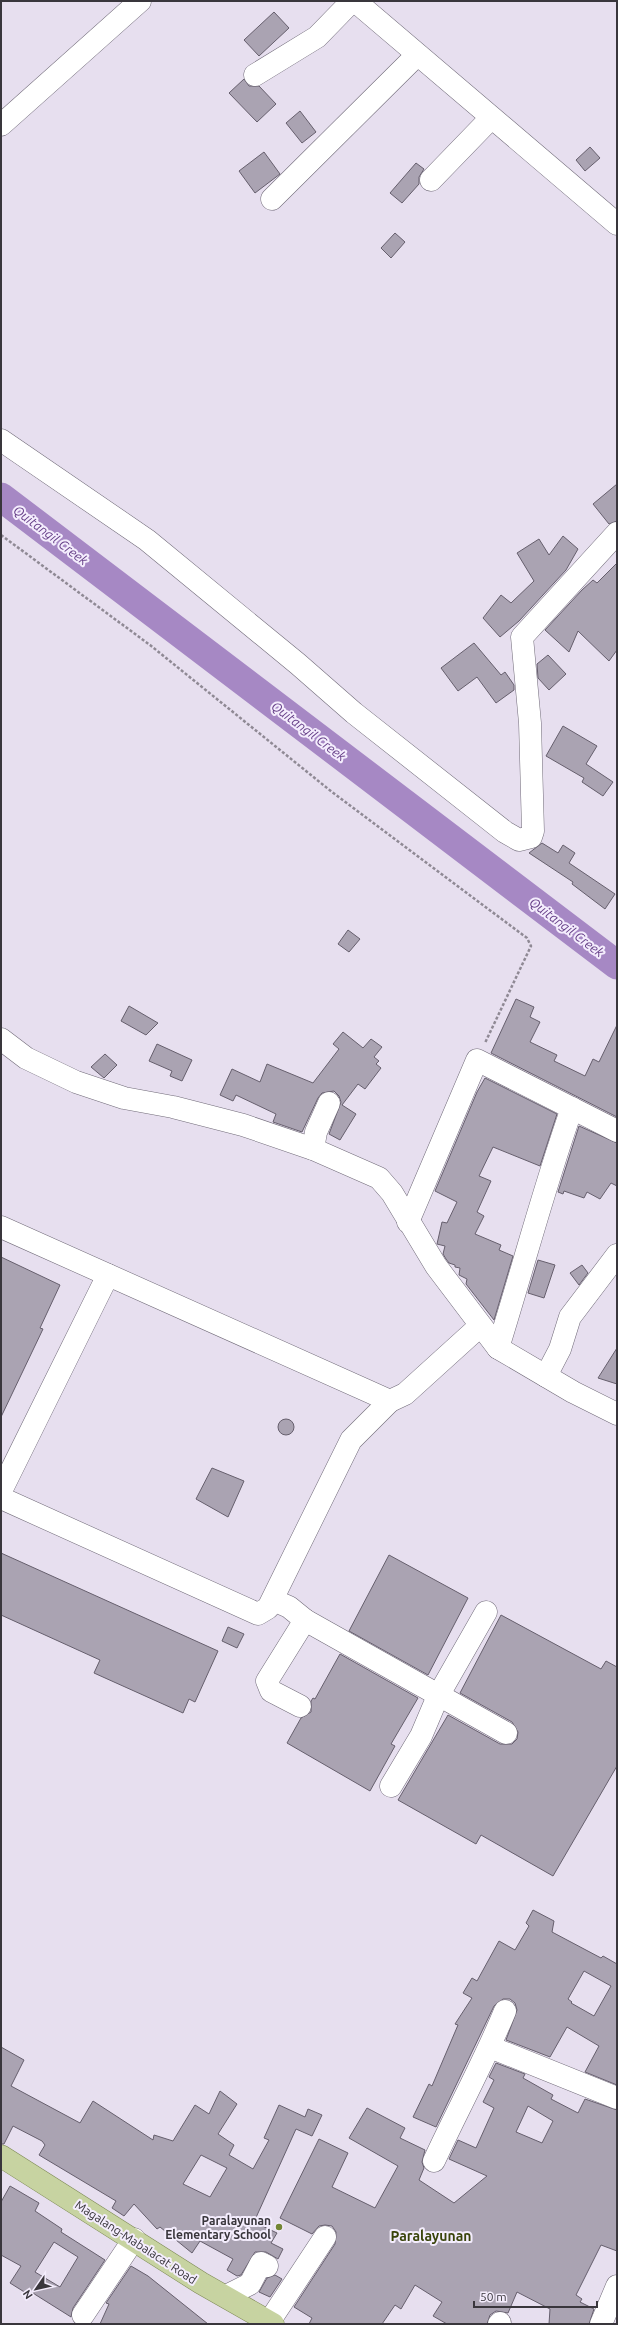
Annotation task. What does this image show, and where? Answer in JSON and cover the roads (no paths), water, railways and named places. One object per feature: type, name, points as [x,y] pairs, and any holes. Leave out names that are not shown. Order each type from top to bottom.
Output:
[{"type":"main road","name":"Magalang-Mabalacat Road","points":[[1,2156],[134,2239],[201,2283],[271,2323]]},
{"type":"street","points":[[1,125],[140,1]]},
{"type":"street","points":[[255,75],[318,38],[354,1],[617,224]]},
{"type":"street","points":[[272,199],[416,55]]},
{"type":"street","points":[[431,180],[491,118]]},
{"type":"street","points":[[1,440],[147,540],[298,664],[354,713],[505,832],[519,840],[531,837],[533,831],[530,723],[522,637],[617,534]]},
{"type":"street","points":[[1,1038],[26,1058],[76,1082],[124,1098],[173,1107],[243,1125],[313,1149],[379,1178],[392,1193],[408,1222],[436,1266],[498,1348],[546,1376],[617,1414]]},
{"type":"street","points":[[408,1222],[476,1060],[617,1131]]},
{"type":"street","points":[[313,1149],[316,1132],[329,1103]]},
{"type":"street","points":[[498,1348],[529,1248],[552,1164],[572,1108]]},
{"type":"street","points":[[1,1227],[390,1401]]},
{"type":"street","points":[[546,1376],[560,1349],[570,1317],[617,1255]]},
{"type":"street","points":[[1,1490],[108,1275]]},
{"type":"street","points":[[1,1498],[258,1614],[268,1608],[273,1600],[352,1440],[390,1401],[405,1394],[480,1326]]},
{"type":"street","points":[[273,1600],[289,1606],[304,1620],[506,1733]]},
{"type":"street","points":[[391,1786],[421,1736],[438,1696],[486,1612]]},
{"type":"street","points":[[300,1706],[271,1691],[267,1681],[304,1620]]},
{"type":"street","points":[[434,2161],[463,2098],[490,2047],[505,2011]]},
{"type":"street","points":[[490,2047],[617,2098]]},
{"type":"street","points":[[271,2323],[325,2237]]},
{"type":"street","points":[[83,2315],[134,2239]]},
{"type":"street","points":[[226,2296],[250,2284],[261,2263],[267,2266]]},
{"type":"street","points":[[601,2324],[617,2286]]},
{"type":"waterway","name":"Quitangil Creek","points":[[1,497],[617,965]]},
{"type":"place","name":"Paralayunan Elementary School","points":[[279,2227]]},
{"type":"district","name":"Paralayunan","points":[[431,2236]]}]
